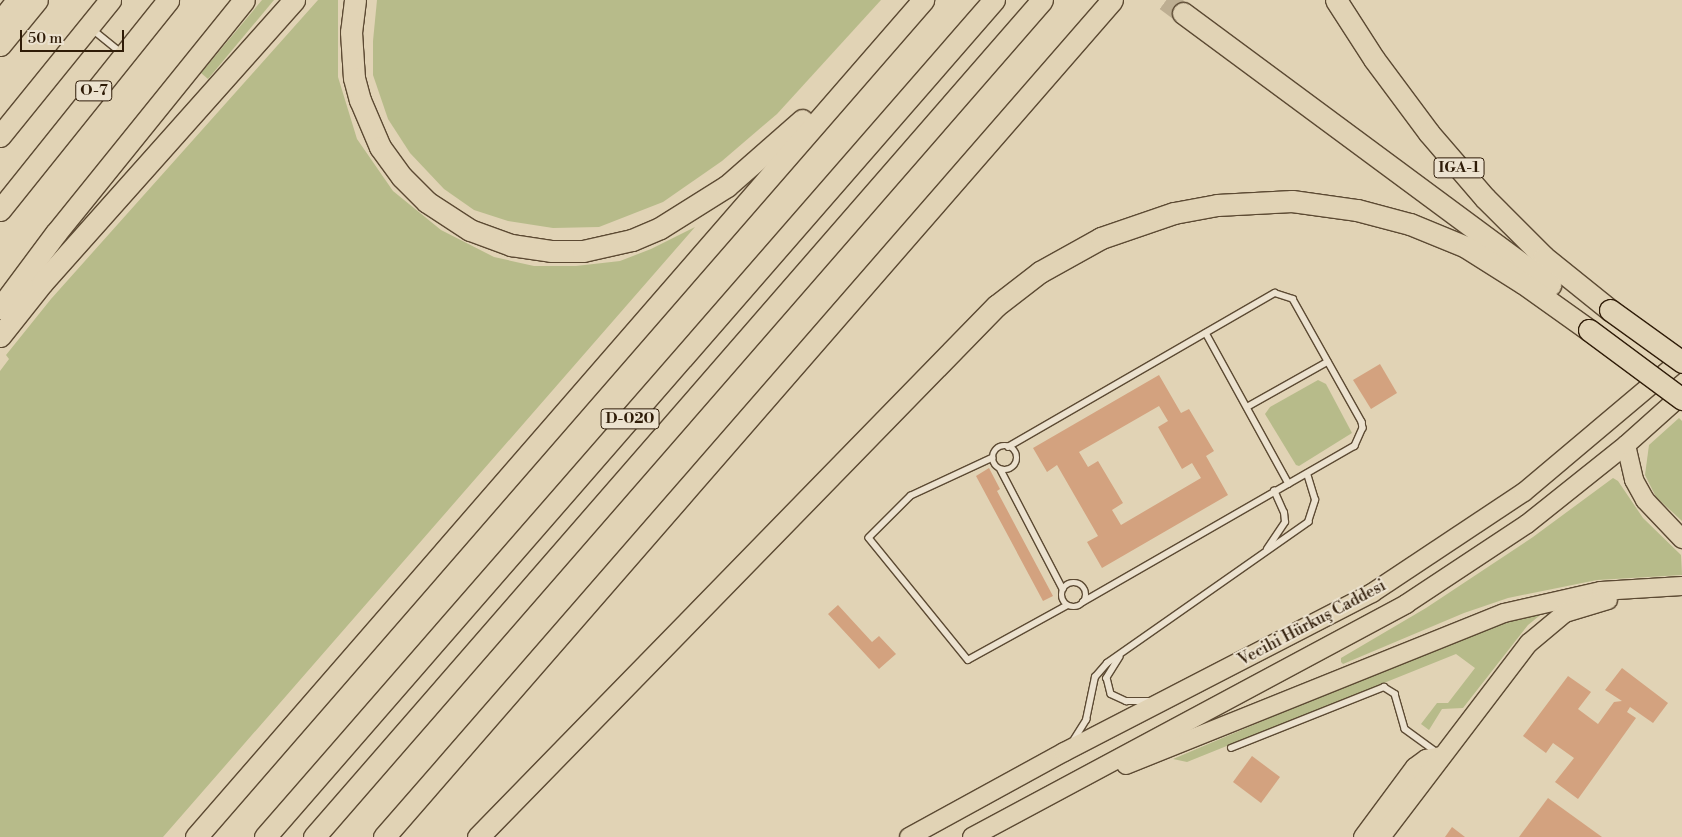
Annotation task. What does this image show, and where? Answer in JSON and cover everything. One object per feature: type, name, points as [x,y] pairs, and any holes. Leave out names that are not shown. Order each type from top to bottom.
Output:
[{"type":"highway","points":[[0,22],[17,0]]},
{"type":"highway","points":[[0,46],[37,0]]},
{"type":"highway","name":"O-7","points":[[0,136],[110,0]]},
{"type":"highway","name":"O-7","points":[[0,210],[168,0]]},
{"type":"highway","points":[[0,308],[56,233],[244,0]]},
{"type":"highway","points":[[0,336],[42,283],[294,0]]},
{"type":"highway","points":[[355,0],[351,32],[354,78],[368,123],[391,163],[427,202],[470,230],[511,245],[551,251],[582,251],[632,240],[660,228],[727,186],[809,113],[908,0]]},
{"type":"highway","points":[[196,837],[923,0]]},
{"type":"highway","name":"D-020","points":[[265,837],[994,0]]},
{"type":"highway","name":"D-020","points":[[314,837],[1042,0]]},
{"type":"highway","points":[[384,837],[1112,0]]},
{"type":"highway","name":"IGA-1","points":[[1336,0],[1374,60],[1468,178],[1544,257],[1599,320],[1682,360]]},
{"type":"highway","points":[[1183,13],[1682,381]]},
{"type":"highway","points":[[478,837],[984,318],[1040,272],[1102,238],[1174,213],[1217,206],[1292,201],[1357,210],[1410,224],[1466,247],[1523,283],[1599,320],[1682,400]]},
{"type":"main road","name":"Vecihi Hürkuş Caddesi","points":[[909,837],[1064,752],[1372,593],[1474,528],[1577,451],[1682,360]]},
{"type":"main road","name":"Vecihi Hürkuş Caddesi","points":[[972,837],[1406,604],[1527,524],[1626,445],[1682,395]]},
{"type":"main road","points":[[1626,445],[1634,480],[1642,496],[1682,538]]},
{"type":"main road","points":[[1082,779],[1136,762],[1485,619],[1548,601],[1634,588],[1682,586]]},
{"type":"main road","points":[[1381,837],[1442,756],[1542,630],[1565,613],[1634,588]]},
{"type":"main road","points":[[1364,837],[1415,767],[1426,759],[1442,756]]},
{"type":"lane","points":[[88,26],[124,54]]},
{"type":"lane","points":[[1285,294],[1293,299],[1363,428],[1356,446],[1074,608],[1066,606],[968,660],[869,538],[911,496],[993,458],[999,448],[1008,446],[1206,333],[1268,296],[1285,294]]},
{"type":"lane","points":[[1206,333],[1249,406],[1289,484]]},
{"type":"lane","points":[[1249,406],[1327,362]]},
{"type":"lane","points":[[1001,470],[1010,470],[1018,461],[1017,453],[1008,446]]},
{"type":"lane","points":[[993,458],[1063,590],[1062,599],[1066,606]]},
{"type":"lane","points":[[1064,752],[1086,720],[1095,677],[1108,663],[1267,550],[1280,544],[1313,514],[1314,488],[1307,474]]},
{"type":"lane","points":[[1267,550],[1285,522],[1284,513],[1274,492]]},
{"type":"lane","points":[[1063,590],[1071,583],[1079,584],[1085,590],[1084,602]]},
{"type":"lane","points":[[1123,653],[1107,678],[1110,694],[1126,701],[1163,702]]},
{"type":"lane","points":[[1231,748],[1384,687],[1395,694],[1405,729],[1442,756]]},
{"type":"green space","points":[[262,0],[274,0],[208,79],[201,73]]},
{"type":"green space","points":[[318,0],[338,0],[338,77],[357,139],[393,191],[441,230],[494,257],[534,266],[576,266],[620,261],[651,249],[695,227],[163,837],[0,837],[0,371],[9,359],[6,355],[51,299]]},
{"type":"green space","points":[[377,0],[881,0],[777,114],[722,161],[663,202],[599,227],[553,228],[508,221],[474,210],[444,189],[410,153],[388,119],[373,75],[373,41]]},
{"type":"green space","points":[[1318,380],[1326,384],[1352,433],[1299,466],[1296,465],[1265,414],[1270,407]]},
{"type":"green space","points":[[1679,418],[1682,421],[1682,521],[1656,497],[1645,475],[1649,445]]},
{"type":"green space","points":[[1613,478],[1618,481],[1643,518],[1681,555],[1682,575],[1597,580],[1508,598],[1464,613],[1343,664],[1341,662],[1341,658],[1426,608],[1533,537]]},
{"type":"green space","points":[[1544,612],[1528,625],[1463,708],[1442,709],[1429,730],[1421,724],[1437,703],[1448,703],[1475,668],[1456,654],[1187,762],[1173,759],[1481,630]]},
{"type":"building","points":[[1380,364],[1397,393],[1371,409],[1353,380]]},
{"type":"building","points":[[1159,375],[1181,413],[1189,409],[1214,451],[1206,456],[1228,495],[1102,568],[1087,542],[1098,536],[1057,465],[1047,472],[1033,448]],"holes":[[[1159,406],[1168,421],[1158,427],[1182,469],[1192,463],[1201,478],[1121,525],[1112,510],[1123,503],[1098,461],[1088,467],[1079,452]]]},
{"type":"building","points":[[989,468],[1000,489],[997,491],[1053,596],[1043,601],[976,476]]},
{"type":"building","points":[[838,605],[872,642],[879,636],[896,654],[879,669],[828,614]]},
{"type":"building","points":[[1622,668],[1668,703],[1653,723],[1630,707],[1627,712],[1636,718],[1578,799],[1555,782],[1574,758],[1553,743],[1546,753],[1523,736],[1568,676],[1591,692],[1578,709],[1598,724],[1614,702],[1622,701],[1605,690]]},
{"type":"building","points":[[1252,756],[1280,777],[1261,803],[1233,782]]},
{"type":"building","points":[[1548,798],[1602,837],[1519,837]]},
{"type":"building","points":[[1452,827],[1465,837],[1445,837]]},
{"type":"tunnel","points":[[1166,0],[1183,13]]}]
